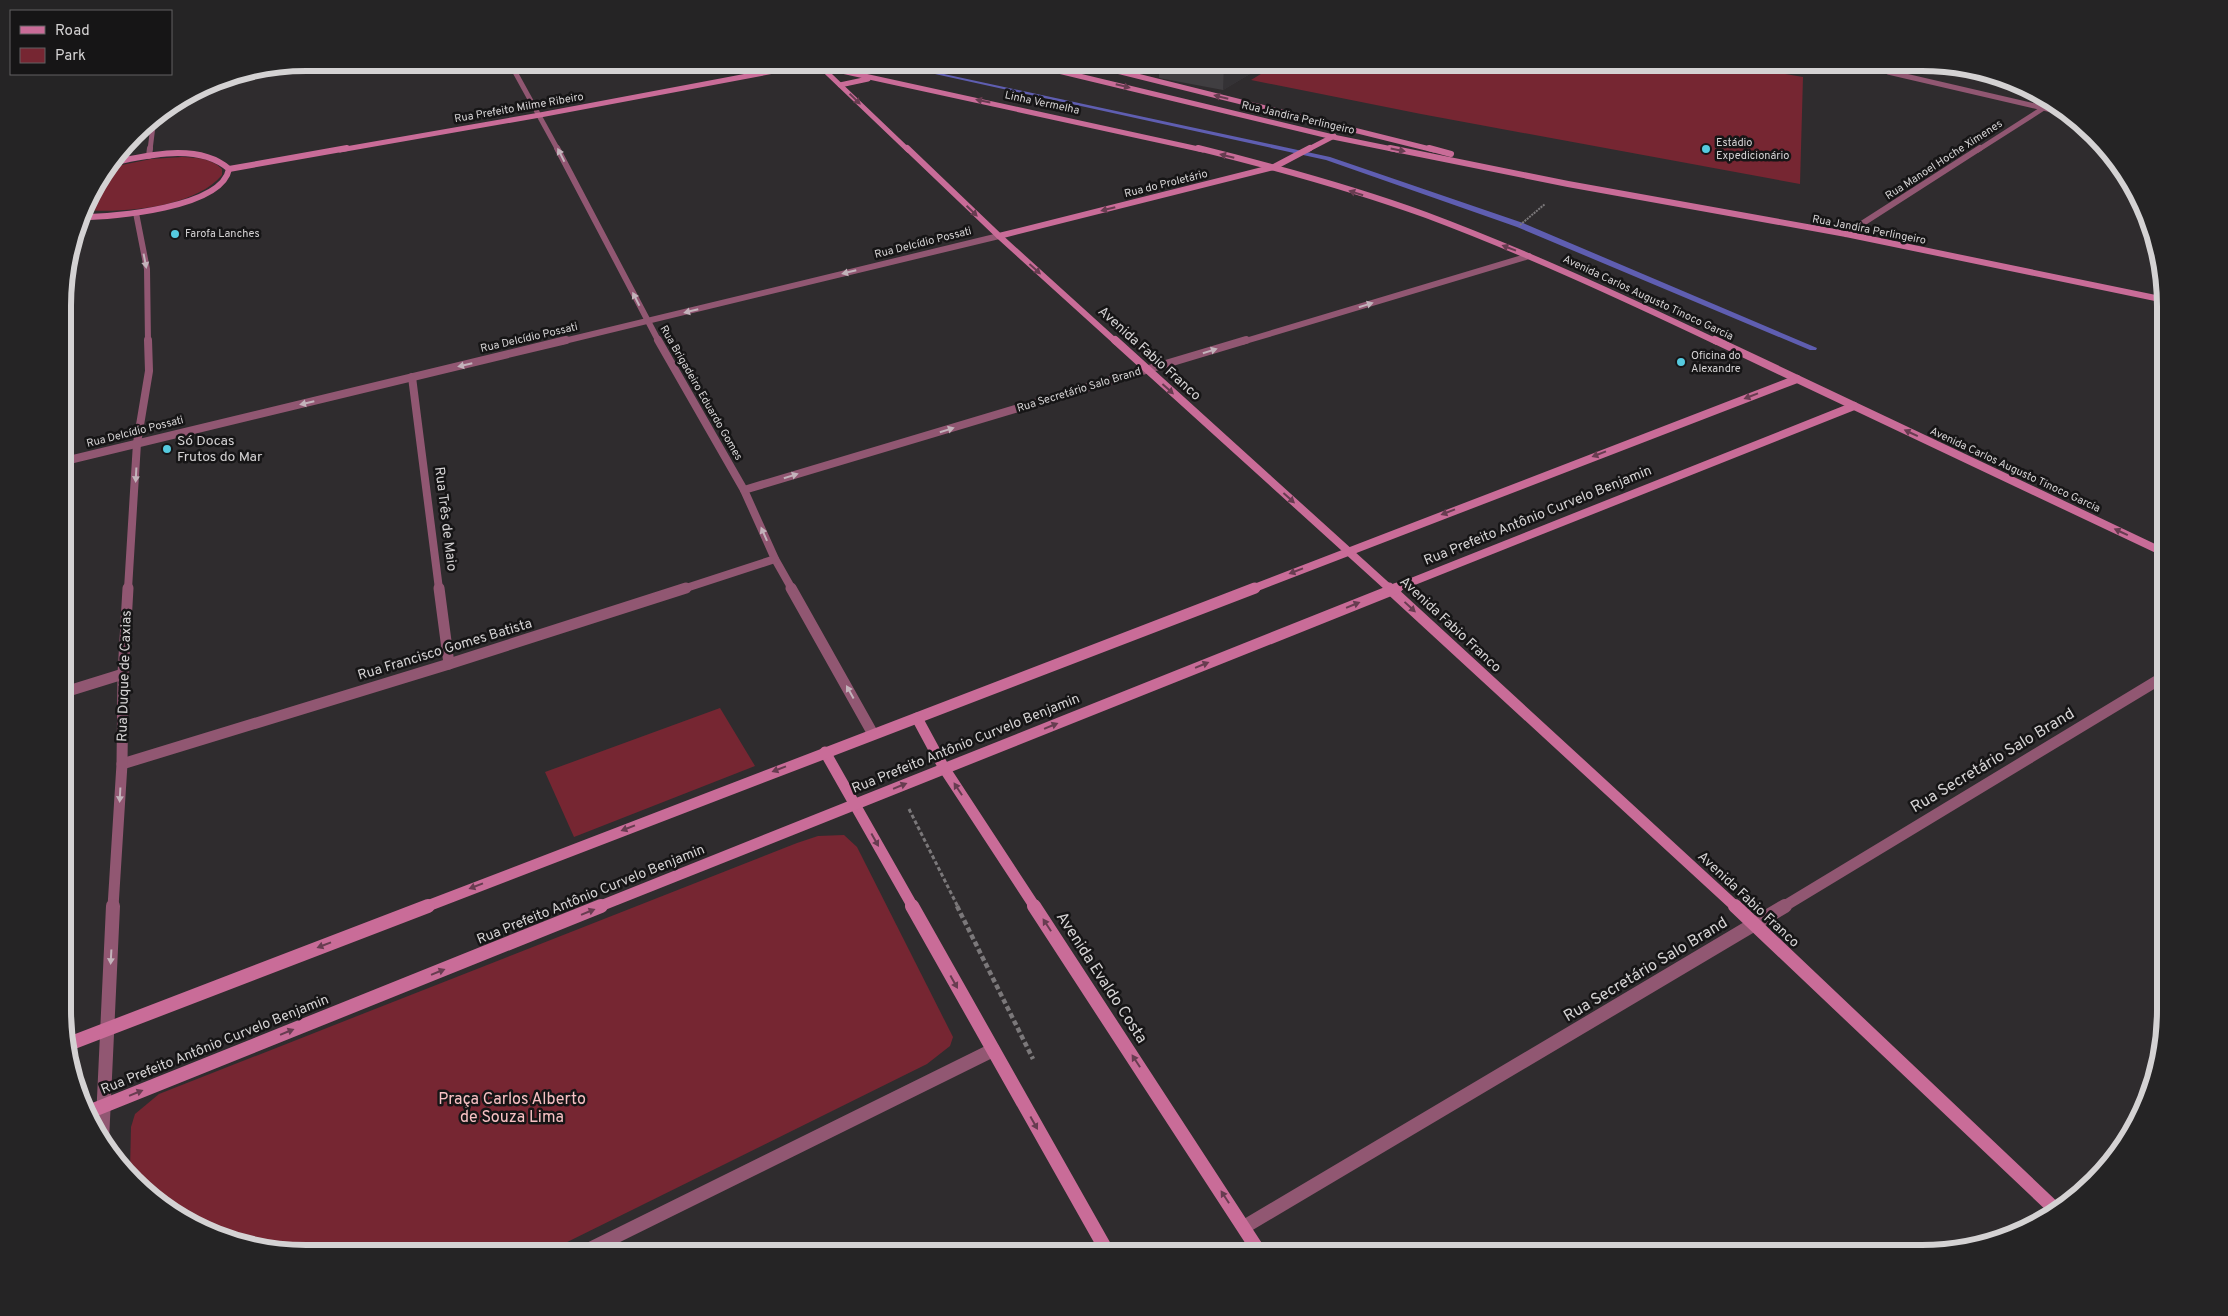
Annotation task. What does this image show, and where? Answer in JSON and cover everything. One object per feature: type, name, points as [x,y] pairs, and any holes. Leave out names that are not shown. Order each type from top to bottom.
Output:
[{"type":"main road","name":"Rua Prefeito Milme Ribeiro","points":[[229,169],[540,115],[768,71]]},
{"type":"main road","name":"Avenida Fabio Franco","points":[[821,71],[840,84],[999,236],[1348,550],[1755,924],[2051,1205]]},
{"type":"main road","name":"Linha Vermelha","points":[[847,71],[1277,166]]},
{"type":"main road","name":"Rua Jandira Perlingeiro","points":[[1062,71],[1333,137],[1568,184],[1846,234],[2156,298]]},
{"type":"main road","name":"Rua Jandira Perlingeiro","points":[[1116,71],[1568,184]]},
{"type":"main road","points":[[1101,80],[1109,74],[1121,72]]},
{"type":"main road","points":[[840,84],[879,78]]},
{"type":"main road","points":[[1333,137],[1339,133],[1340,130],[1337,125]]},
{"type":"main road","name":"Rua do Proletário","points":[[999,236],[1277,166],[1333,137]]},
{"type":"main road","points":[[89,216],[136,213],[198,197],[222,182],[228,175],[229,169],[225,163],[204,156],[178,154],[149,156],[122,161]]},
{"type":"main road","name":"Avenida Carlos Augusto Tinoco Garcia","points":[[1277,166],[1425,215],[1529,256],[1797,379],[2157,549]]},
{"type":"main road","points":[[73,1042],[917,718],[1348,550],[1797,379]]},
{"type":"main road","name":"Rua Prefeito Antônio Curvelo Benjamin","points":[[93,1110],[855,805],[898,786],[1854,406]]},
{"type":"main road","name":"Avenida Evaldo Costa","points":[[917,718],[944,768],[1255,1245]]},
{"type":"main road","points":[[825,752],[1103,1245]]},
{"type":"street","name":"Rua Brigadeiro Eduardo Gomes","points":[[515,71],[647,321],[744,490],[775,559],[873,734]]},
{"type":"street","points":[[1885,71],[2051,110]]},
{"type":"street","name":"Rua Manoel Hoche Ximenes","points":[[1846,234],[2044,109]]},
{"type":"street","points":[[149,156],[153,128]]},
{"type":"street","name":"Rua Duque de Caxias","points":[[103,1127],[106,1029],[122,764],[123,674],[138,443],[149,371],[147,269],[136,213]]},
{"type":"street","name":"Rua Delcídio Possati","points":[[71,459],[999,236]]},
{"type":"street","name":"Rua Secretário Salo Brand","points":[[744,490],[1529,256]]},
{"type":"street","name":"Rua Três de Maio","points":[[412,377],[449,664]]},
{"type":"street","name":"Rua Francisco Gomes Batista","points":[[122,764],[449,664],[775,559]]},
{"type":"street","points":[[71,690],[123,674]]},
{"type":"street","name":"Rua Secretário Salo Brand","points":[[1244,1227],[1755,924],[2157,681]]},
{"type":"street","points":[[598,1245],[993,1050]]},
{"type":"path","points":[[898,786],[1036,1067]]},
{"type":"green space","name":"Estádio Expedicionário","points":[[1266,71],[1768,71],[1803,77],[1800,184],[1421,114],[1251,80]]},
{"type":"green space","points":[[182,157],[203,159],[218,165],[222,169],[222,175],[210,186],[194,195],[177,201],[138,209],[91,210],[118,166],[151,159]]},
{"type":"green space","points":[[720,708],[755,766],[574,837],[545,772]]},
{"type":"green space","name":"Praça Carlos Alberto de Souza Lima","points":[[844,835],[857,847],[953,1037],[950,1046],[927,1064],[561,1245],[306,1245],[275,1243],[245,1237],[202,1221],[151,1187],[130,1166],[131,1127],[135,1114],[159,1094],[818,836]]},
{"type":"waterway","points":[[925,71],[1328,158],[1520,225],[1813,348]]},
{"type":"place","name":"Estádio Expedicionário","points":[[1706,149]]},
{"type":"place","name":"Farofa Lanches","points":[[175,234]]},
{"type":"place","name":"Oficina do Alexandre","points":[[1681,362]]},
{"type":"place","name":"Só Docas Frutos do Mar","points":[[167,449]]}]
